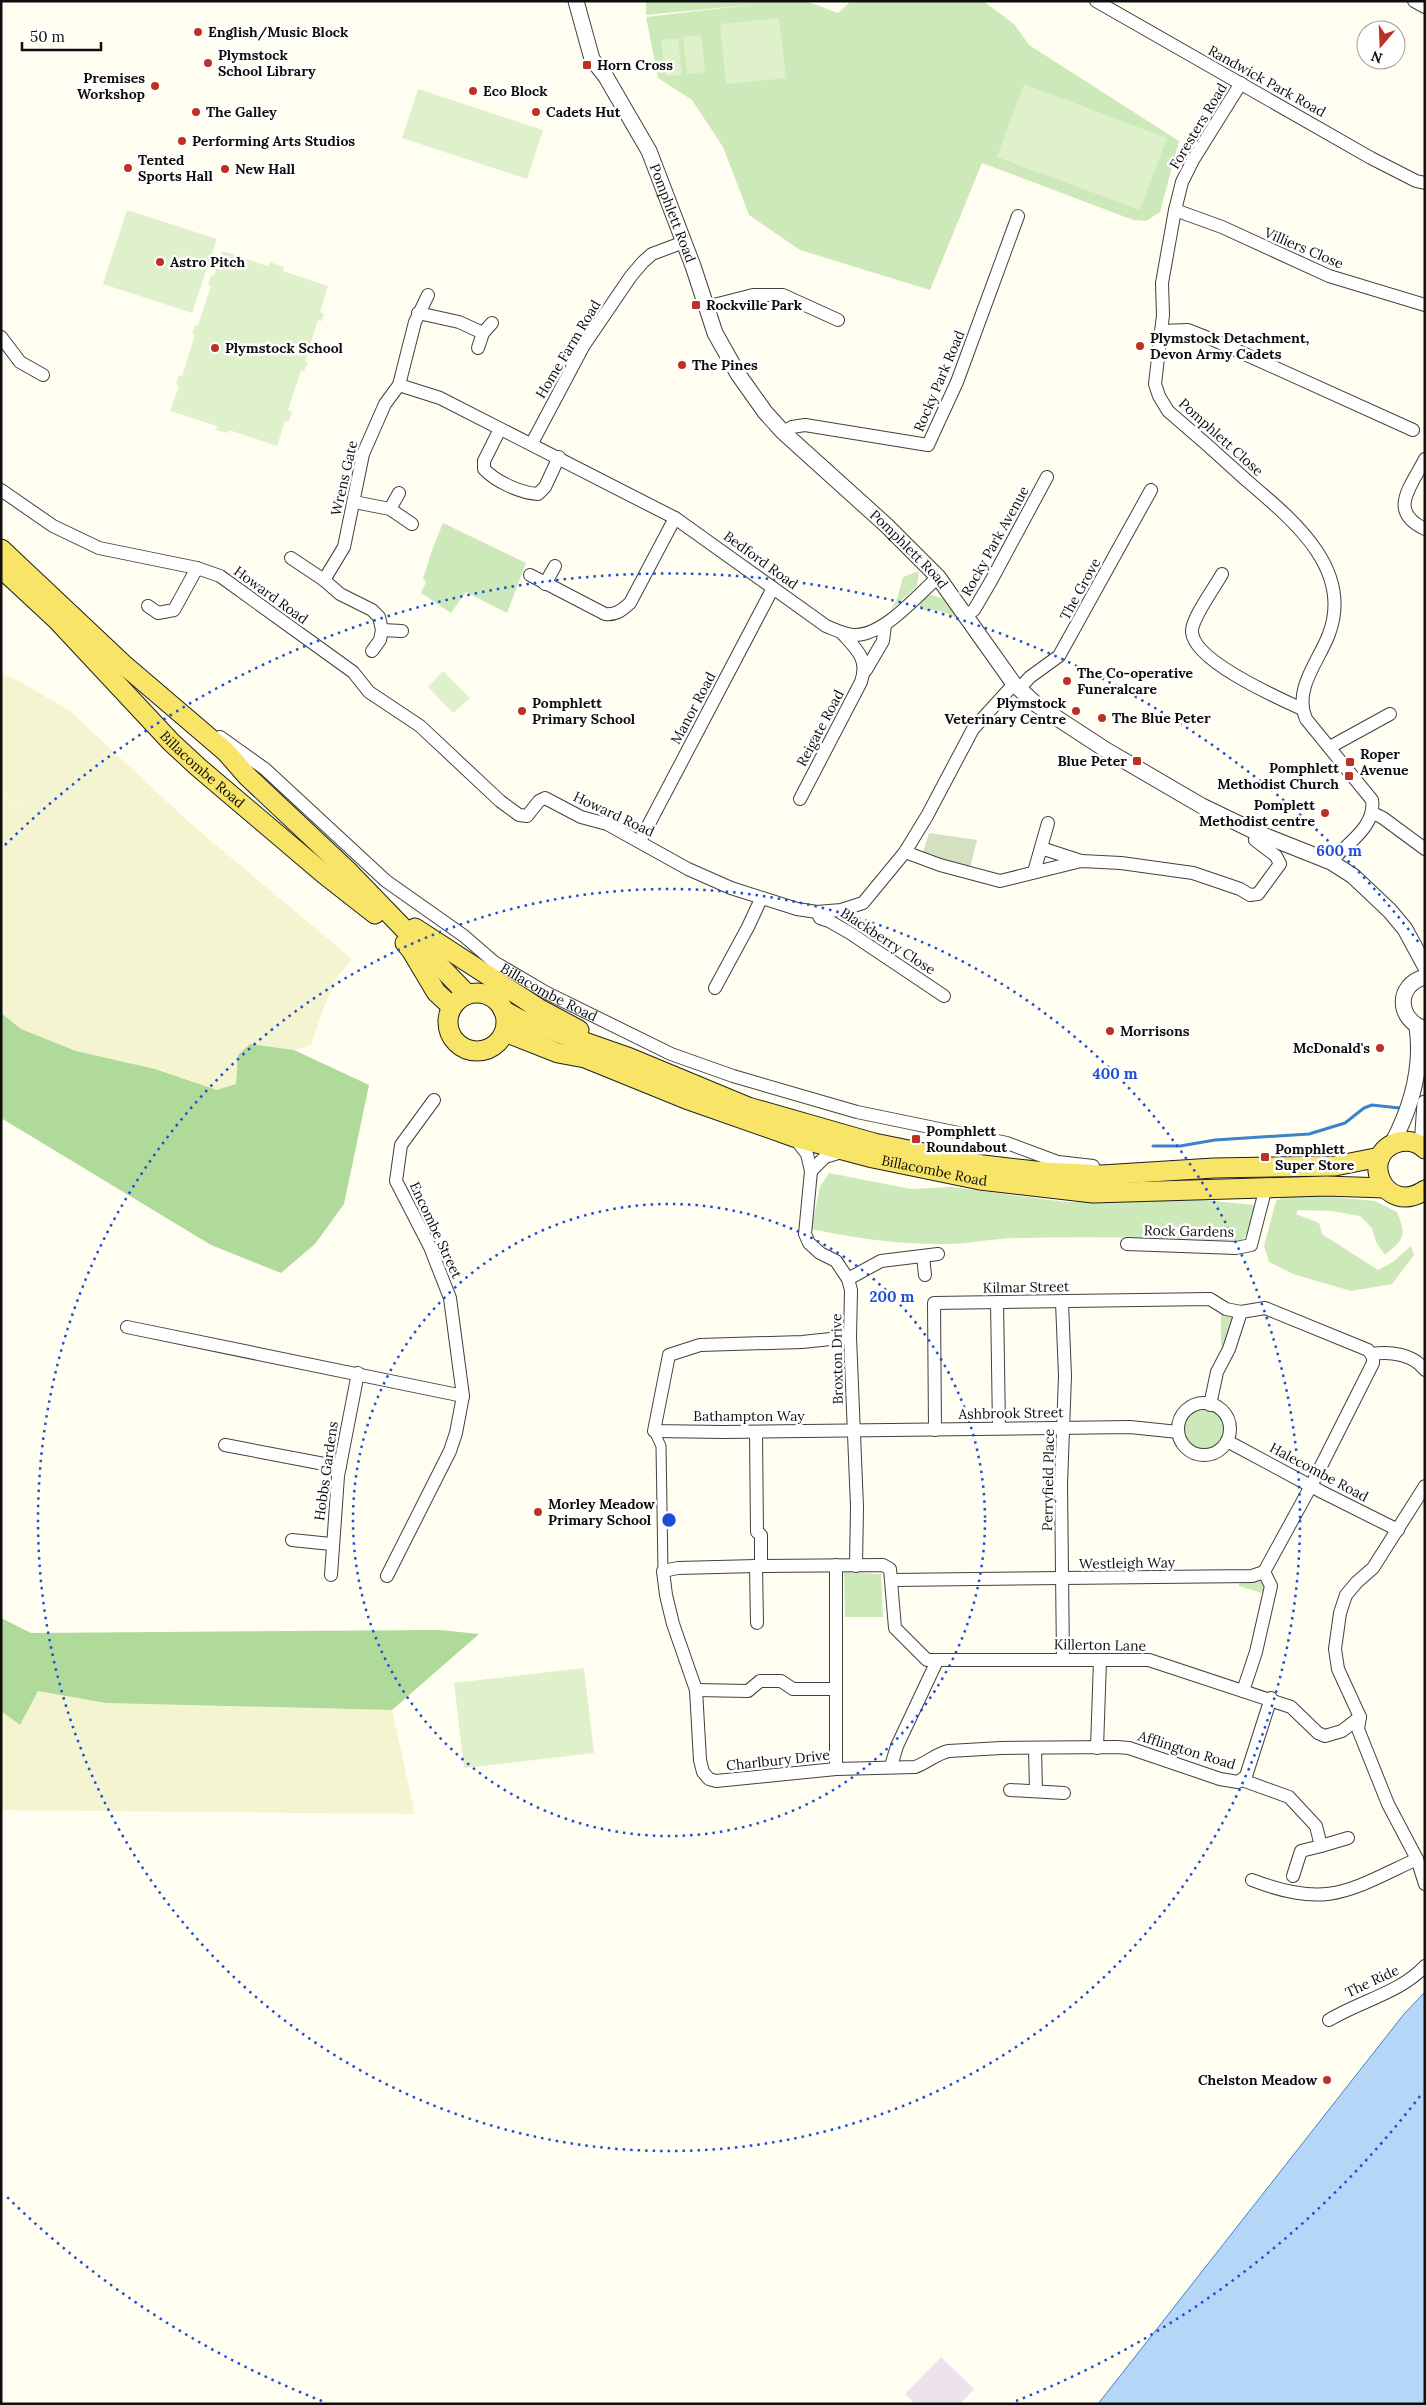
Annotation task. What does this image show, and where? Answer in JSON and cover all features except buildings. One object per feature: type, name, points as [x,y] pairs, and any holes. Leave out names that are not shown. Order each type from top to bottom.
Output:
[{"type":"main road","name":"Billacombe Road","points":[[1,549],[117,658],[173,706],[231,751],[467,994],[477,992],[486,994],[495,999],[503,1010],[519,1020],[630,1058],[748,1107],[839,1134],[928,1155],[983,1165],[1045,1172],[1102,1175],[1132,1172],[1335,1166],[1386,1151],[1402,1141],[1412,1142],[1423,1147]]},
{"type":"main road","name":"Billacombe Road","points":[[1,568],[56,620],[120,689],[198,767],[324,874],[383,921],[412,950],[436,992],[451,1006]]},
{"type":"main road","points":[[173,706],[203,742],[205,757],[198,767]]},
{"type":"main road","points":[[231,751],[217,760],[214,771],[257,817]]},
{"type":"main road","name":"Billacombe Road","points":[[358,883],[429,939],[538,1008],[630,1058]]},
{"type":"main road","points":[[467,994],[451,1006],[448,1024],[450,1034],[462,1048],[481,1051],[490,1048],[503,1035],[506,1025],[503,1010]]},
{"type":"main road","name":"Billacombe Road","points":[[503,1035],[510,1034],[558,1053],[585,1058],[686,1099],[794,1137],[925,1170],[1039,1188],[1131,1193],[1177,1189],[1266,1187],[1385,1188]]},
{"type":"main road","points":[[1386,1151],[1377,1167],[1379,1178],[1385,1188],[1393,1194],[1404,1197],[1415,1196],[1425,1190]]},
{"type":"street","name":"Pomphlett Road","points":[[576,1],[592,59],[606,77],[648,150],[684,242],[715,333],[738,374],[765,412],[783,432],[886,526],[938,577],[1016,687],[1037,705],[1106,750],[1202,806],[1258,833],[1331,862],[1353,876],[1390,911],[1405,929],[1425,966]]},
{"type":"street","name":"Randwick Park Road","points":[[1096,1],[1370,158],[1416,181],[1425,183]]},
{"type":"street","points":[[1414,1],[1425,7]]},
{"type":"street","name":"Foresters Road","points":[[1161,332],[1162,282],[1182,182],[1193,160],[1241,83]]},
{"type":"street","name":"Villiers Close","points":[[1175,210],[1222,227],[1329,276],[1425,305]]},
{"type":"street","name":"Rocky Park Road","points":[[783,432],[792,427],[805,425],[928,445],[957,382],[1018,216]]},
{"type":"street","name":"Home Farm Road","points":[[532,443],[584,345],[631,276],[652,254],[684,242]]},
{"type":"street","points":[[706,307],[753,294],[783,296],[838,320]]},
{"type":"street","points":[[399,385],[418,313],[428,295]]},
{"type":"street","points":[[418,313],[459,322],[483,333]]},
{"type":"street","points":[[478,348],[483,333],[492,323]]},
{"type":"street","points":[[1161,332],[1188,330],[1413,430]]},
{"type":"street","name":"Pomphlett Close","points":[[1161,332],[1155,384],[1159,396],[1168,411],[1280,510],[1308,538],[1320,556],[1331,580],[1336,602],[1332,628],[1307,680],[1302,699],[1302,710]]},
{"type":"street","points":[[1,337],[20,362],[43,375]]},
{"type":"street","name":"Bedford Road","points":[[399,385],[440,398],[532,443],[675,518],[826,626],[842,633],[863,634],[885,625],[938,577]]},
{"type":"street","name":"Wrens Gate","points":[[324,580],[344,547],[363,454],[371,433],[385,404],[399,385]]},
{"type":"street","points":[[500,428],[484,461],[484,469],[490,476],[527,493],[538,494],[545,487],[559,458]]},
{"type":"street","points":[[1425,459],[1405,498],[1404,511],[1408,520],[1425,529]]},
{"type":"street","name":"Rocky Park Avenue","points":[[965,616],[974,610],[1047,477]]},
{"type":"street","name":"Howard Road","points":[[1,490],[53,526],[99,548],[197,568],[220,576],[353,672],[369,692],[420,726],[500,801],[519,815],[527,816],[539,801],[545,798],[581,817],[607,824],[688,868],[781,906],[817,912],[842,910],[862,902],[905,852],[927,816],[973,729],[1016,687]]},
{"type":"street","name":"The Grove","points":[[1016,687],[1059,656],[1150,490]]},
{"type":"street","points":[[390,509],[399,493]]},
{"type":"street","points":[[354,502],[390,509],[412,524]]},
{"type":"street","points":[[530,575],[605,614],[621,611],[630,603],[675,518]]},
{"type":"street","points":[[291,558],[324,580],[351,602],[372,610],[379,617],[382,630],[380,640],[372,651]]},
{"type":"street","points":[[545,584],[555,566]]},
{"type":"street","points":[[148,606],[158,613],[174,610],[197,568]]},
{"type":"street","points":[[1222,574],[1207,587],[1192,630],[1194,641],[1229,671],[1259,690],[1302,710],[1306,719],[1372,800],[1372,813],[1366,826],[1331,862]]},
{"type":"street","name":"Manor Road","points":[[640,841],[773,588]]},
{"type":"street","name":"Reigate Road","points":[[800,799],[866,670],[883,641],[885,625]]},
{"type":"street","points":[[382,630],[402,631]]},
{"type":"street","points":[[842,633],[860,652],[866,670]]},
{"type":"street","points":[[1330,747],[1390,714]]},
{"type":"street","name":"Billacombe Road","points":[[231,751],[265,769],[386,881],[464,936],[494,962],[545,992],[672,1054],[732,1076],[857,1112],[1007,1143],[1058,1162],[1132,1172]]},
{"type":"street","points":[[1372,813],[1425,849]]},
{"type":"street","points":[[1034,872],[1048,823]]},
{"type":"street","points":[[905,852],[940,865],[1000,881],[1081,862],[1120,863],[1193,873],[1240,889],[1250,895],[1258,894],[1280,864],[1276,856],[1255,840],[1258,833]]},
{"type":"street","points":[[1041,848],[1081,862]]},
{"type":"street","points":[[715,988],[748,927],[760,899]]},
{"type":"street","name":"Blackberry Close","points":[[817,912],[820,918],[829,920],[850,933],[944,996]]},
{"type":"street","points":[[1386,1151],[1408,1111],[1420,1048],[1421,1028],[1407,1018],[1403,1004],[1407,988],[1419,980],[1412,944]]},
{"type":"street","name":"Encombe Street","points":[[387,1576],[450,1451],[456,1433],[463,1396],[450,1298],[430,1247],[396,1181],[401,1145],[434,1100]]},
{"type":"street","points":[[1423,1147],[1425,1103]]},
{"type":"street","points":[[794,1137],[807,1154],[811,1171],[805,1234],[809,1243],[820,1253],[836,1262],[848,1279],[881,1261],[938,1254]]},
{"type":"street","name":"Billacombe Road","points":[[928,1155],[964,1151],[988,1140]]},
{"type":"street","points":[[811,1171],[825,1157],[845,1151]]},
{"type":"street","name":"Rock Gardens","points":[[1128,1244],[1236,1248],[1251,1245],[1266,1187]]},
{"type":"street","points":[[923,1256],[925,1275]]},
{"type":"street","name":"Broxton Drive","points":[[848,1279],[852,1319],[848,1431],[857,1507],[856,1566]]},
{"type":"street","name":"Kilmar Street","points":[[935,1430],[934,1303],[1210,1299],[1226,1309],[1241,1312],[1265,1308],[1368,1350],[1372,1354]]},
{"type":"street","points":[[997,1302],[999,1428]]},
{"type":"street","name":"Perryfield Place","points":[[1062,1302],[1064,1427],[1061,1481],[1064,1659]]},
{"type":"street","points":[[1210,1404],[1217,1372],[1229,1349],[1241,1312]]},
{"type":"street","points":[[128,1327],[463,1396]]},
{"type":"street","points":[[850,1337],[802,1342],[700,1346],[669,1355],[654,1431],[662,1446],[664,1571],[678,1568],[883,1565],[890,1569],[892,1580]]},
{"type":"street","points":[[1244,1691],[1256,1652],[1271,1586],[1264,1572],[1311,1486],[1373,1363],[1372,1354],[1383,1352],[1410,1358],[1425,1370]]},
{"type":"street","name":"Hobbs Gardens","points":[[330,1575],[340,1467],[362,1374]]},
{"type":"street","points":[[1198,1404],[1210,1404],[1219,1408],[1228,1420],[1230,1427],[1227,1440],[1215,1452],[1199,1454],[1185,1446],[1178,1432],[1178,1424],[1185,1411],[1198,1404]]},
{"type":"street","name":"Ashbrook Street","points":[[848,1431],[1137,1427],[1178,1432]]},
{"type":"street","name":"Bathampton Way","points":[[654,1431],[848,1431]]},
{"type":"street","points":[[756,1432],[757,1532],[761,1535],[758,1566],[757,1623]]},
{"type":"street","name":"Halecombe Road","points":[[1227,1440],[1311,1486],[1398,1530]]},
{"type":"street","points":[[225,1445],[340,1467]]},
{"type":"street","points":[[1425,1486],[1373,1568],[1346,1595],[1340,1613],[1335,1650],[1338,1669],[1360,1717],[1358,1729],[1388,1804],[1417,1859],[1425,1884]]},
{"type":"street","points":[[292,1540],[332,1544]]},
{"type":"street","points":[[836,1565],[836,1769]]},
{"type":"street","name":"Charlbury Drive","points":[[664,1571],[666,1595],[673,1624],[696,1690],[700,1760],[703,1772],[709,1778],[726,1781],[836,1769],[891,1766]]},
{"type":"street","name":"Westleigh Way","points":[[892,1580],[1252,1576],[1264,1572]]},
{"type":"street","name":"Killerton Lane","points":[[892,1580],[893,1623],[901,1635],[927,1660],[1149,1660],[1270,1698],[1290,1707],[1318,1733],[1325,1736],[1342,1731],[1360,1717]]},
{"type":"street","points":[[1097,1748],[1100,1660]]},
{"type":"street","points":[[891,1766],[897,1746],[937,1661]]},
{"type":"street","points":[[696,1690],[748,1691],[760,1681],[781,1681],[793,1689],[836,1689]]},
{"type":"street","name":"Afflington Road","points":[[891,1766],[916,1767],[925,1764],[943,1752],[949,1751],[1035,1748],[1130,1748],[1220,1778],[1231,1781],[1242,1780],[1270,1698]]},
{"type":"street","points":[[1035,1748],[1036,1791]]},
{"type":"street","points":[[1242,1780],[1288,1797],[1316,1826],[1321,1846]]},
{"type":"street","points":[[1010,1790],[1064,1793]]},
{"type":"street","points":[[1293,1876],[1301,1851],[1348,1838]]},
{"type":"street","points":[[1252,1880],[1304,1895],[1327,1895],[1353,1889],[1417,1859]]},
{"type":"street","name":"The Ride","points":[[1329,2020],[1346,2010],[1404,1984],[1425,1966]]},
{"type":"shaded area","points":[[941,2357],[974,2389],[960,2404],[915,2404],[905,2394]]},
{"type":"green space","points":[[646,1],[806,1],[838,13],[851,1],[983,1],[1014,24],[1029,45],[1179,141],[1160,212],[1146,221],[1133,220],[982,163],[930,290],[800,250],[749,215],[723,147],[692,100],[658,78],[646,17],[749,5],[646,15]]},
{"type":"green space","points":[[779,18],[786,78],[726,84],[720,24]]},
{"type":"green space","points":[[701,35],[705,72],[687,74],[683,37]]},
{"type":"green space","points":[[678,38],[682,75],[665,76],[661,40]]},
{"type":"green space","points":[[1024,84],[1167,138],[1140,210],[997,157]]},
{"type":"green space","points":[[418,89],[543,130],[527,179],[402,138]]},
{"type":"green space","name":"Astro Pitch","points":[[127,210],[217,239],[192,313],[103,284]]},
{"type":"green space","points":[[222,251],[268,266],[270,262],[284,267],[283,271],[328,286],[320,312],[324,314],[322,321],[318,320],[305,361],[308,362],[304,371],[301,371],[288,410],[292,412],[289,421],[285,421],[277,446],[229,430],[228,433],[216,430],[217,426],[170,411],[179,386],[176,384],[179,375],[182,376],[195,335],[192,334],[195,325],[198,325],[211,286],[208,284],[211,275],[214,276]]},
{"type":"green space","points":[[443,523],[526,563],[507,613],[466,592],[451,613],[421,593],[426,582],[423,579],[432,550]]},
{"type":"green space","points":[[919,571],[917,586],[890,611],[897,599],[903,577]]},
{"type":"green space","points":[[930,595],[937,596],[948,602],[966,629],[956,619],[946,613],[935,610],[921,610],[918,602]]},
{"type":"green space","points":[[443,671],[470,698],[453,713],[428,687]]},
{"type":"green space","points":[[1,674],[17,680],[70,711],[191,824],[352,959],[338,976],[324,1007],[311,1045],[294,1050],[250,1044],[238,1055],[237,1084],[217,1090],[155,1069],[76,1051],[19,1028],[1,1013],[1,793],[45,827],[1,792]]},
{"type":"green space","points":[[929,833],[977,840],[970,868],[923,852]]},
{"type":"green space","points":[[1,1013],[21,1029],[76,1051],[155,1069],[217,1090],[236,1084],[238,1055],[250,1044],[294,1050],[369,1085],[344,1204],[315,1244],[281,1273],[211,1245],[1,1118]]},
{"type":"green space","points":[[829,1173],[911,1189],[951,1187],[1066,1202],[1133,1202],[1192,1199],[1255,1205],[1251,1224],[1241,1241],[1077,1237],[1013,1238],[950,1244],[898,1242],[846,1236],[811,1229],[820,1187]]},
{"type":"green space","points":[[1291,1193],[1375,1201],[1397,1212],[1402,1227],[1402,1236],[1400,1241],[1385,1255],[1376,1242],[1372,1228],[1360,1216],[1331,1211],[1298,1210],[1296,1214],[1319,1223],[1322,1234],[1378,1270],[1393,1262],[1411,1246],[1414,1255],[1392,1284],[1351,1291],[1293,1274],[1269,1262],[1264,1246],[1276,1201]]},
{"type":"green space","points":[[1221,1310],[1233,1317],[1226,1344],[1221,1347]]},
{"type":"green space","points":[[1208,1410],[1215,1413],[1221,1419],[1224,1430],[1223,1438],[1215,1447],[1208,1450],[1200,1450],[1193,1447],[1185,1438],[1184,1426],[1187,1419],[1196,1411]]},
{"type":"green space","points":[[844,1572],[881,1574],[883,1617],[845,1617]]},
{"type":"green space","points":[[1259,1580],[1265,1586],[1262,1593],[1239,1586],[1239,1581]]},
{"type":"green space","points":[[1,1618],[31,1633],[440,1630],[479,1634],[392,1710],[106,1703],[38,1691],[20,1725],[1,1711]]},
{"type":"green space","points":[[584,1668],[594,1753],[464,1768],[454,1683]]},
{"type":"green space","points":[[38,1691],[106,1703],[392,1710],[415,1814],[1,1810],[1,1711],[20,1725]]},
{"type":"water","points":[[1425,1992],[1425,2404],[1098,2404],[1404,2014]]},
{"type":"waterway","points":[[1153,1146],[1180,1146],[1215,1140],[1309,1134],[1345,1123],[1364,1108],[1372,1105],[1399,1108]]},
{"type":"place","name":"English/Music Block","points":[[198,32]]},
{"type":"place","name":"Plymstock School Library","points":[[208,63]]},
{"type":"place","name":"Horn Cross","points":[[587,65]]},
{"type":"place","name":"Premises Workshop","points":[[155,86]]},
{"type":"place","name":"Eco Block","points":[[473,91]]},
{"type":"place","name":"The Galley","points":[[196,112]]},
{"type":"place","name":"Cadets Hut","points":[[536,112]]},
{"type":"place","name":"Performing Arts Studios","points":[[182,141]]},
{"type":"place","name":"Tented Sports Hall","points":[[128,168]]},
{"type":"place","name":"New Hall","points":[[225,169]]},
{"type":"place","name":"Astro Pitch","points":[[160,262]]},
{"type":"place","name":"Rockville Park","points":[[696,305]]},
{"type":"place","name":"Plymstock Detachment, Devon Army Cadets","points":[[1140,346]]},
{"type":"place","name":"Plymstock School","points":[[215,348]]},
{"type":"place","name":"The Pines","points":[[682,365]]},
{"type":"place","name":"The Co-operative Funeralcare","points":[[1067,681]]},
{"type":"place","name":"Pomphlett Primary School","points":[[522,711]]},
{"type":"place","name":"Plymstock Veterinary Centre","points":[[1076,711]]},
{"type":"place","name":"The Blue Peter","points":[[1102,718]]},
{"type":"place","name":"Blue Peter","points":[[1137,761]]},
{"type":"place","name":"Roper Avenue","points":[[1350,762]]},
{"type":"place","name":"Pomphlett Methodist Church","points":[[1349,776]]},
{"type":"place","name":"Pomplett Methodist centre","points":[[1325,813]]},
{"type":"place","name":"Morrisons","points":[[1110,1031]]},
{"type":"place","name":"McDonald's","points":[[1380,1048]]},
{"type":"place","name":"Pomphlett Roundabout","points":[[916,1139]]},
{"type":"place","name":"Pomphlett Super Store","points":[[1265,1157]]},
{"type":"place","name":"Morley Meadow Primary School","points":[[538,1512]]},
{"type":"place","name":"Chelston Meadow","points":[[1327,2080]]}]
